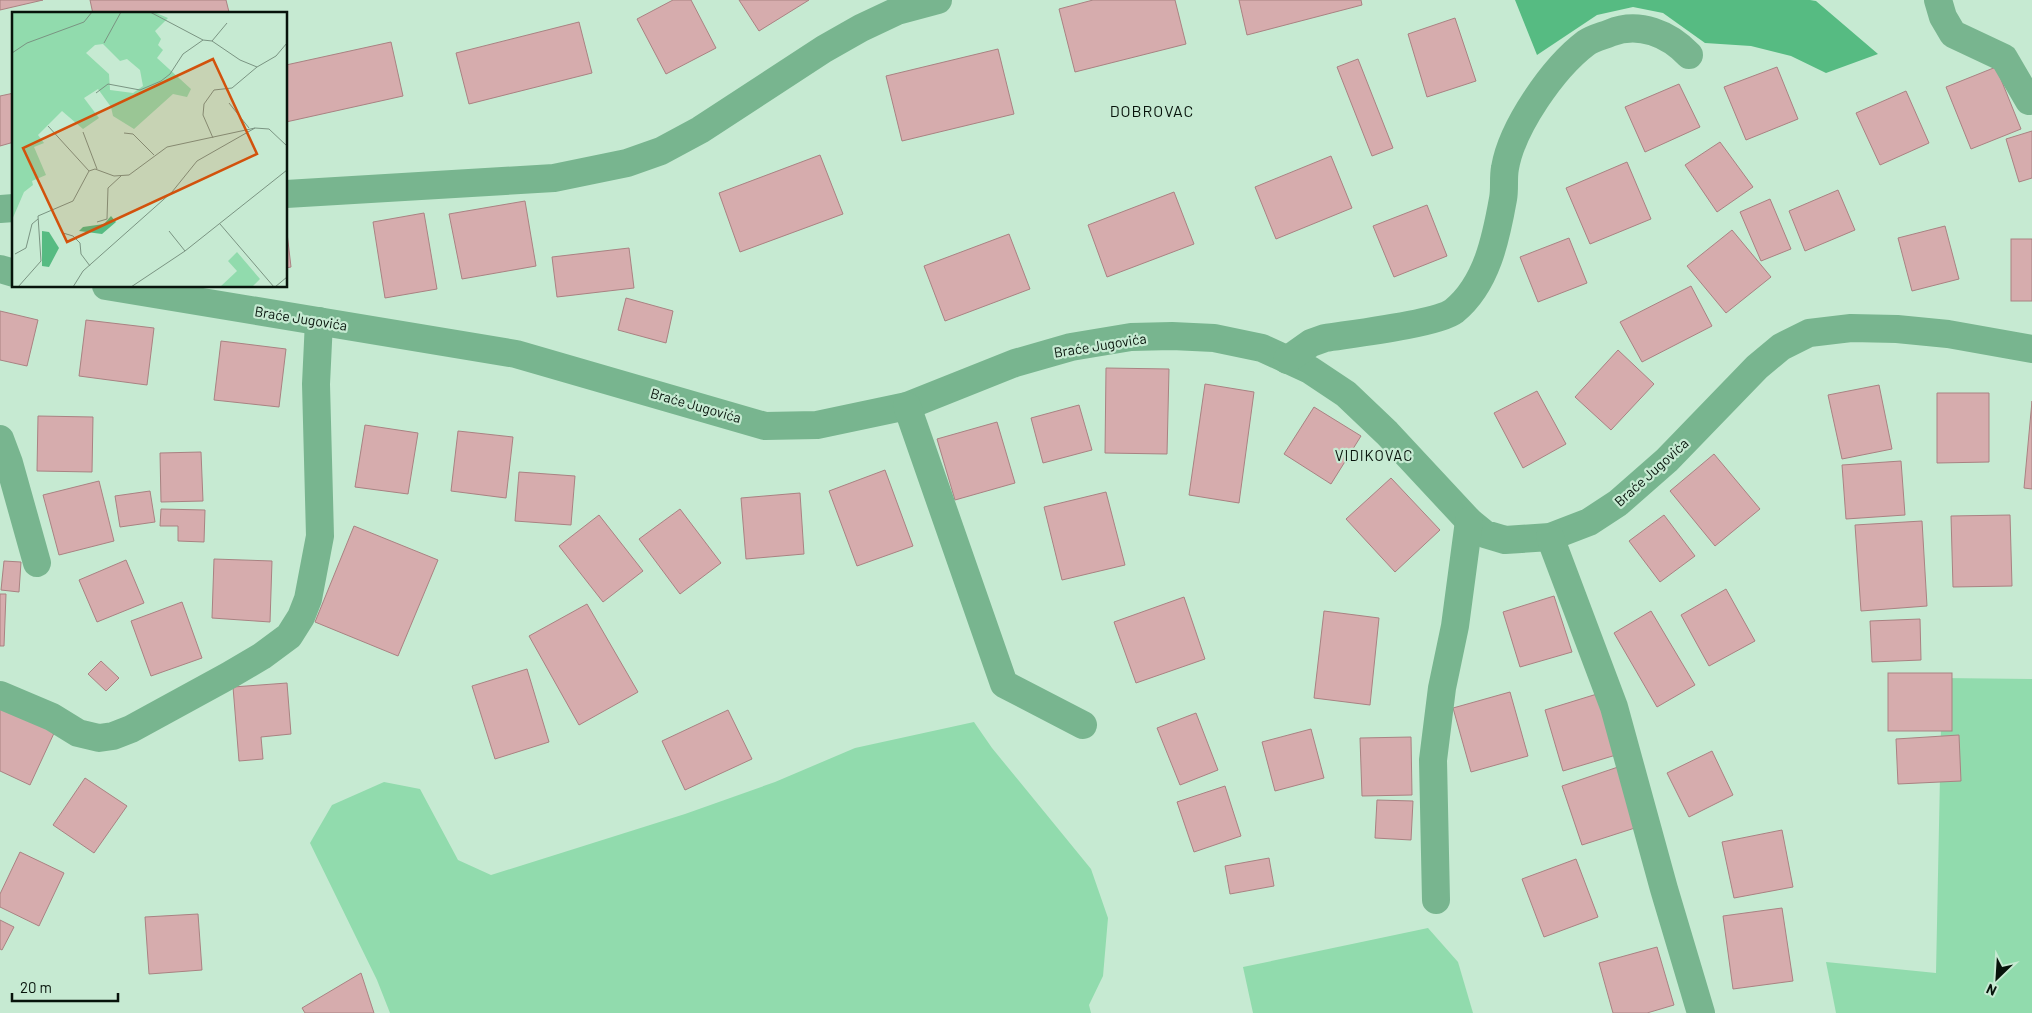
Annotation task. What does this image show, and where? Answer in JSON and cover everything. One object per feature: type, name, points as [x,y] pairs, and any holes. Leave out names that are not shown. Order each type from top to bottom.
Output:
[{"type":"street","points":[[288,194],[554,178],[627,163],[661,151],[700,130],[824,49],[861,28],[898,11],[938,0]]},
{"type":"street","points":[[1938,0],[1943,17],[1953,34],[2004,58],[2029,101]]},
{"type":"street","points":[[1287,360],[1312,343],[1324,338],[1436,319],[1453,312],[1478,281],[1489,260],[1504,197],[1505,168],[1513,144],[1533,103],[1560,66],[1588,42],[1619,29],[1645,30],[1660,33],[1676,43],[1689,56]]},
{"type":"street","name":"Braće Jugovića","points":[[118,288],[516,354],[765,426],[792,427],[817,425],[907,406],[1015,363],[1071,347],[1131,338],[1172,336],[1214,338],[1262,348],[1310,370],[1346,394],[1387,433],[1469,521],[1485,534],[1505,540],[1550,537],[1589,522],[1618,503],[1667,460],[1757,367],[1781,347],[1809,333],[1851,328],[1897,329],[1948,334],[2032,350]]},
{"type":"street","points":[[0,695],[52,717],[78,733],[99,738],[113,736],[132,729],[228,676],[262,656],[289,636],[301,617],[308,599],[320,536],[316,384],[319,321]]},
{"type":"street","points":[[907,406],[1004,684],[1084,725]]},
{"type":"street","points":[[0,439],[37,563]]},
{"type":"street","points":[[1436,900],[1433,760],[1442,688],[1454,626],[1469,521]]},
{"type":"street","points":[[1550,537],[1614,707],[1664,889],[1701,1013]]},
{"type":"green space","points":[[1515,0],[1810,0],[1816,1],[1878,54],[1826,73],[1791,56],[1751,46],[1705,43],[1663,13],[1633,7],[1597,15],[1537,55]]},
{"type":"green space","points":[[1942,678],[2032,679],[2032,1013],[1836,1013],[1826,962],[1936,973]]},
{"type":"green space","points":[[974,722],[992,748],[1091,869],[1108,918],[1103,976],[1089,1005],[1091,1013],[390,1013],[377,980],[310,843],[332,805],[384,782],[420,789],[458,860],[491,875],[685,814],[775,782],[855,748]]},
{"type":"green space","points":[[1428,928],[1458,962],[1473,1013],[1253,1013],[1243,967]]},
{"type":"building","points":[[0,0],[43,0],[0,10]]},
{"type":"building","points":[[90,0],[226,0],[229,12],[93,12]]},
{"type":"building","points":[[673,0],[691,0],[716,48],[666,74],[637,19]]},
{"type":"building","points":[[739,0],[809,0],[759,31]]},
{"type":"building","points":[[1093,0],[1175,0],[1186,44],[1075,72],[1059,9]]},
{"type":"building","points":[[1239,0],[1361,0],[1362,5],[1247,35]]},
{"type":"building","points":[[1455,18],[1476,81],[1427,97],[1408,34]]},
{"type":"building","points":[[579,22],[592,73],[469,104],[456,53]]},
{"type":"building","points":[[391,42],[403,96],[288,122],[288,65]]},
{"type":"building","points":[[998,49],[1014,114],[902,141],[886,76]]},
{"type":"building","points":[[1358,59],[1393,148],[1372,156],[1337,67]]},
{"type":"building","points":[[1777,67],[1798,119],[1746,140],[1724,87]]},
{"type":"building","points":[[1996,67],[2021,129],[1971,149],[1946,87]]},
{"type":"building","points":[[1679,84],[1700,127],[1645,152],[1625,107]]},
{"type":"building","points":[[1906,91],[1929,143],[1880,165],[1856,113]]},
{"type":"building","points":[[12,93],[12,143],[0,146],[0,96]]},
{"type":"building","points":[[2032,131],[2032,178],[2019,182],[2006,139]]},
{"type":"building","points":[[1720,142],[1753,187],[1717,212],[1685,165]]},
{"type":"building","points":[[820,155],[843,214],[740,252],[719,193]]},
{"type":"building","points":[[1331,156],[1352,208],[1276,239],[1255,187]]},
{"type":"building","points":[[1627,162],[1651,219],[1590,244],[1566,188]]},
{"type":"building","points":[[1838,190],[1855,230],[1805,251],[1789,211]]},
{"type":"building","points":[[1174,192],[1194,244],[1107,277],[1088,225]]},
{"type":"building","points":[[1770,199],[1791,249],[1761,261],[1740,212]]},
{"type":"building","points":[[525,201],[536,266],[462,279],[449,214]]},
{"type":"building","points":[[1427,205],[1447,256],[1394,277],[1373,226]]},
{"type":"building","points":[[424,213],[437,289],[385,298],[373,222]]},
{"type":"building","points":[[1945,226],[1959,279],[1912,291],[1898,238]]},
{"type":"building","points":[[1732,230],[1771,277],[1726,313],[1687,266]]},
{"type":"building","points":[[1009,234],[1030,289],[945,321],[924,266]]},
{"type":"building","points":[[1569,238],[1587,283],[1538,302],[1520,257]]},
{"type":"building","points":[[2011,239],[2032,239],[2032,301],[2011,301]]},
{"type":"building","points":[[288,241],[291,267],[288,268]]},
{"type":"building","points":[[629,248],[634,288],[557,297],[552,257]]},
{"type":"building","points":[[1691,286],[1712,326],[1642,362],[1620,322]]},
{"type":"building","points":[[626,298],[673,311],[666,343],[618,330]]},
{"type":"building","points":[[0,311],[38,320],[27,366],[0,360]]},
{"type":"building","points":[[86,320],[154,328],[147,385],[79,376]]},
{"type":"building","points":[[221,341],[286,349],[279,407],[214,400]]},
{"type":"building","points":[[1618,350],[1654,384],[1611,430],[1575,397]]},
{"type":"building","points":[[1106,368],[1169,369],[1167,454],[1105,453]]},
{"type":"building","points":[[1205,384],[1254,392],[1239,503],[1189,495]]},
{"type":"building","points":[[1879,385],[1892,449],[1842,459],[1828,395]]},
{"type":"building","points":[[1537,391],[1566,444],[1523,468],[1494,413]]},
{"type":"building","points":[[1937,393],[1989,393],[1989,462],[1937,463]]},
{"type":"building","points":[[2032,401],[2032,489],[2024,488]]},
{"type":"building","points":[[1079,405],[1092,450],[1043,463],[1031,418]]},
{"type":"building","points":[[1314,407],[1361,436],[1331,484],[1284,454]]},
{"type":"building","points":[[38,416],[93,417],[92,472],[37,471]]},
{"type":"building","points":[[997,422],[1015,483],[955,500],[937,439]]},
{"type":"building","points":[[365,425],[418,433],[408,494],[355,487]]},
{"type":"building","points":[[458,431],[513,437],[506,498],[451,491]]},
{"type":"building","points":[[201,452],[203,501],[161,502],[160,453]]},
{"type":"building","points":[[1714,454],[1760,509],[1715,546],[1670,491]]},
{"type":"building","points":[[1901,461],[1905,515],[1846,519],[1842,465]]},
{"type":"building","points":[[885,470],[913,546],[857,566],[829,491]]},
{"type":"building","points":[[519,472],[575,476],[571,525],[515,521]]},
{"type":"building","points":[[1391,478],[1440,530],[1395,572],[1346,519]]},
{"type":"building","points":[[99,481],[114,541],[59,555],[43,495]]},
{"type":"building","points":[[150,491],[155,522],[120,527],[115,496]]},
{"type":"building","points":[[1106,492],[1125,565],[1062,580],[1044,507]]},
{"type":"building","points":[[800,493],[804,554],[746,559],[741,498]]},
{"type":"building","points":[[161,509],[205,510],[204,542],[178,541],[178,526],[160,526]]},
{"type":"building","points":[[680,509],[721,563],[680,594],[639,539]]},
{"type":"building","points":[[599,515],[643,571],[603,602],[559,546]]},
{"type":"building","points":[[1664,515],[1695,556],[1660,582],[1629,541]]},
{"type":"building","points":[[2010,515],[2012,586],[1953,587],[1951,516]]},
{"type":"building","points":[[1922,521],[1927,606],[1861,611],[1855,525]]},
{"type":"building","points":[[354,526],[438,560],[398,656],[315,622]]},
{"type":"building","points":[[214,559],[272,561],[270,622],[212,618]]},
{"type":"building","points":[[126,560],[144,603],[97,622],[79,580]]},
{"type":"building","points":[[4,561],[21,562],[19,592],[1,590]]},
{"type":"building","points":[[1726,589],[1755,641],[1709,666],[1681,615]]},
{"type":"building","points":[[0,594],[6,594],[4,646],[0,646]]},
{"type":"building","points":[[1554,596],[1572,652],[1520,667],[1503,612]]},
{"type":"building","points":[[1184,597],[1205,659],[1136,683],[1114,622]]},
{"type":"building","points":[[182,602],[202,658],[151,676],[131,621]]},
{"type":"building","points":[[587,604],[638,692],[579,725],[529,636]]},
{"type":"building","points":[[1324,611],[1379,618],[1370,705],[1314,698]]},
{"type":"building","points":[[1651,611],[1695,685],[1657,707],[1614,633]]},
{"type":"building","points":[[1920,619],[1921,660],[1872,662],[1870,621]]},
{"type":"building","points":[[101,661],[119,678],[106,691],[88,674]]},
{"type":"building","points":[[527,669],[549,742],[495,759],[472,686]]},
{"type":"building","points":[[1888,673],[1952,673],[1952,731],[1888,731]]},
{"type":"building","points":[[287,683],[291,734],[261,737],[263,759],[239,761],[233,687]]},
{"type":"building","points":[[1510,692],[1528,756],[1471,772],[1453,708]]},
{"type":"building","points":[[1597,694],[1616,755],[1563,771],[1545,710]]},
{"type":"building","points":[[0,706],[55,731],[30,785],[0,771]]},
{"type":"building","points":[[728,710],[752,759],[685,790],[662,741]]},
{"type":"building","points":[[1196,713],[1218,770],[1180,785],[1157,728]]},
{"type":"building","points":[[1311,729],[1324,778],[1275,791],[1262,742]]},
{"type":"building","points":[[1959,735],[1961,781],[1898,784],[1896,739]]},
{"type":"building","points":[[1411,737],[1412,795],[1362,796],[1360,738]]},
{"type":"building","points":[[1712,751],[1733,795],[1689,817],[1667,773]]},
{"type":"building","points":[[1618,767],[1638,827],[1582,845],[1562,786]]},
{"type":"building","points":[[85,778],[127,806],[94,853],[53,825]]},
{"type":"building","points":[[1225,786],[1241,836],[1194,852],[1177,802]]},
{"type":"building","points":[[1377,800],[1413,801],[1411,840],[1375,838]]},
{"type":"building","points":[[1782,830],[1793,887],[1734,898],[1722,842]]},
{"type":"building","points":[[20,852],[64,873],[39,926],[0,907],[0,894]]},
{"type":"building","points":[[1269,858],[1274,886],[1230,894],[1225,866]]},
{"type":"building","points":[[1576,859],[1598,917],[1544,937],[1522,879]]},
{"type":"building","points":[[1782,908],[1793,981],[1733,989],[1723,916]]},
{"type":"building","points":[[198,914],[202,970],[149,974],[145,917]]},
{"type":"building","points":[[0,920],[14,927],[2,950],[0,949]]},
{"type":"building","points":[[1657,947],[1674,1005],[1647,1013],[1613,1013],[1599,963]]},
{"type":"building","points":[[361,973],[374,1013],[305,1013],[302,1008]]},
{"type":"district","name":"DOBROVAC","points":[[1152,110]]},
{"type":"district","name":"VIDIKOVAC","points":[[1374,455]]}]
